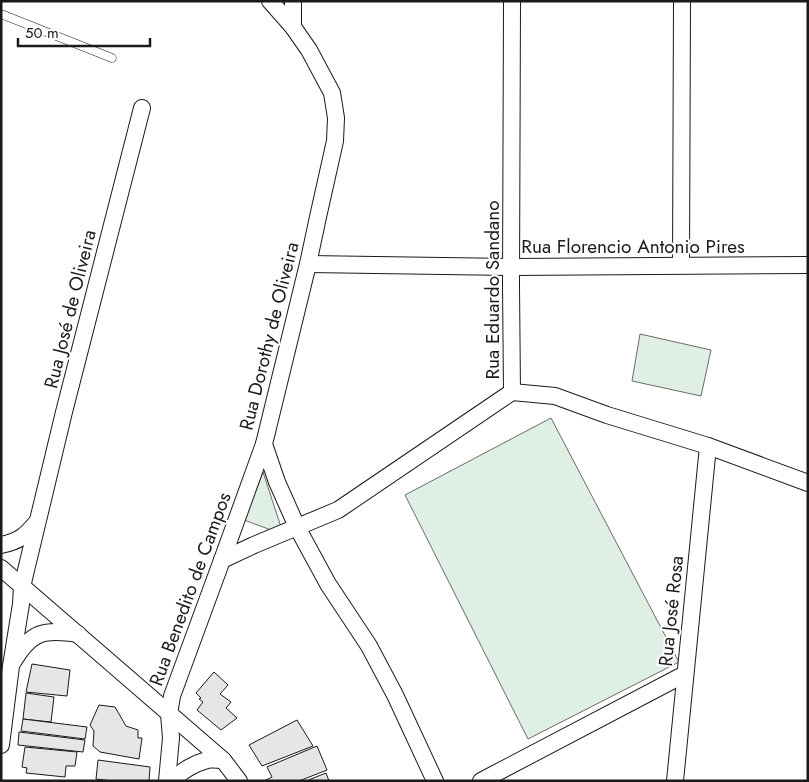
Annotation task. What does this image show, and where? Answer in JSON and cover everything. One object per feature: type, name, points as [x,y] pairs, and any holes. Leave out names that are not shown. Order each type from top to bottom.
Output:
[{"type":"street","name":"Rua Dorothy de Oliveira","points":[[270,1],[293,27],[309,50],[332,93],[336,118],[335,141],[308,264],[264,444],[277,482],[297,526],[328,584],[369,646],[395,695],[435,781]]},
{"type":"street","points":[[293,1],[293,27]]},
{"type":"street","name":"Rua Eduardo Sandano","points":[[222,560],[297,526],[338,510],[512,392],[512,1]]},
{"type":"street","points":[[681,265],[682,1]]},
{"type":"street","name":"Rua José de Oliveira","points":[[1,745],[22,587],[64,412],[142,108]]},
{"type":"street","name":"Rua Florencio Antonio Pires","points":[[308,264],[511,266],[808,264]]},
{"type":"street","points":[[512,392],[555,396],[607,415],[708,446],[808,483]]},
{"type":"street","name":"Rua Benedito de Campos","points":[[167,781],[171,738],[169,714],[172,696],[264,444]]},
{"type":"street","name":"Rua José Rosa","points":[[675,781],[708,446]]},
{"type":"street","points":[[1,545],[14,542],[27,534],[38,520]]},
{"type":"street","points":[[1,568],[223,760],[238,781]]},
{"type":"street","name":"Rua José de Oliveira","points":[[11,666],[21,648],[32,637],[50,632],[78,634]]},
{"type":"street","points":[[481,781],[685,674]]},
{"type":"street","points":[[173,781],[189,768],[208,760],[223,760]]},
{"type":"lane","points":[[1,14],[112,58]]},
{"type":"green space","points":[[640,334],[711,350],[701,396],[632,381]]},
{"type":"green space","points":[[551,418],[679,662],[528,739],[405,495]]},
{"type":"green space","points":[[263,472],[281,527],[271,530],[244,520]]},
{"type":"building","points":[[32,664],[70,670],[67,696],[26,692]]},
{"type":"building","points":[[214,672],[228,685],[220,694],[231,702],[226,708],[237,718],[221,730],[197,710],[203,702],[196,693]]},
{"type":"building","points":[[26,693],[54,697],[51,722],[23,719]]},
{"type":"building","points":[[99,705],[115,707],[126,726],[138,730],[138,738],[142,738],[139,759],[100,752],[93,746],[94,731],[90,725]]},
{"type":"building","points":[[23,719],[87,727],[85,739],[21,731]]},
{"type":"building","points":[[297,720],[313,746],[262,766],[249,745]]},
{"type":"building","points":[[19,732],[85,740],[83,752],[18,745]]},
{"type":"building","points":[[317,746],[327,770],[299,781],[264,781],[272,777],[267,767]]},
{"type":"building","points":[[25,747],[77,752],[75,766],[66,766],[65,777],[26,773],[27,768],[22,767]]},
{"type":"building","points":[[98,760],[150,767],[149,781],[96,779]]},
{"type":"building","points":[[326,773],[329,781],[306,781]]}]
